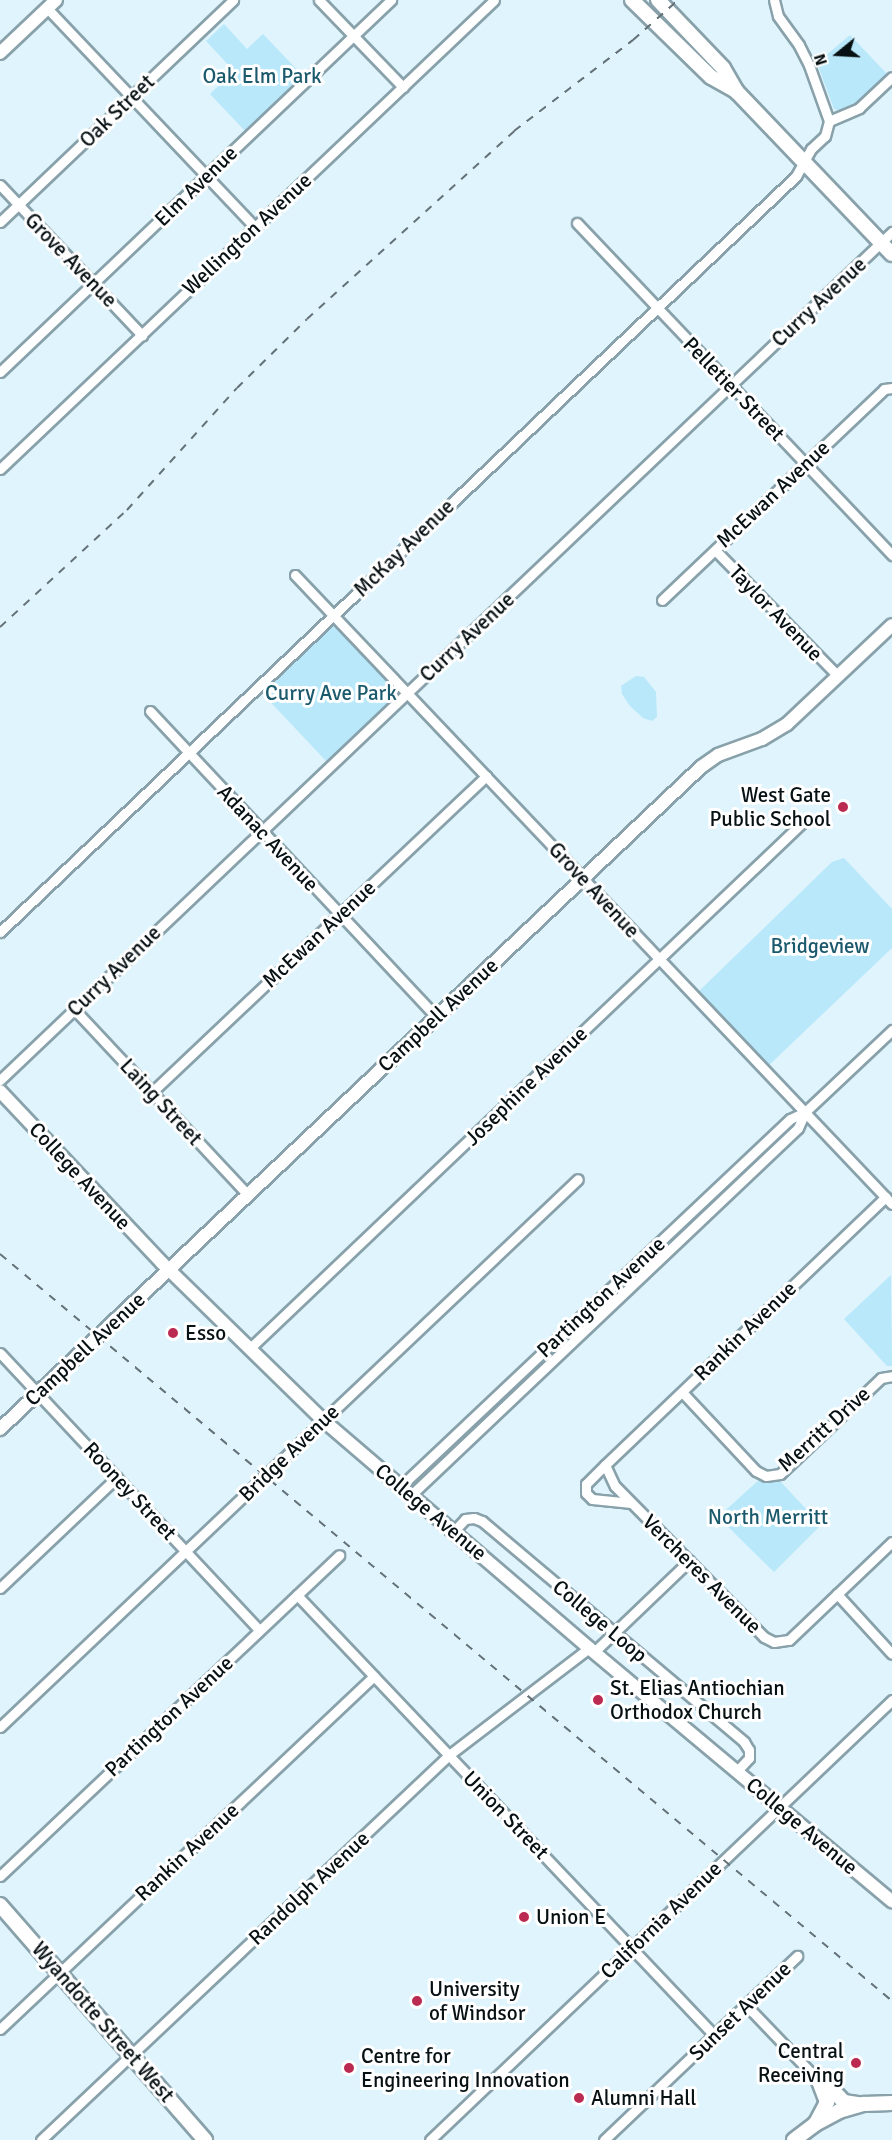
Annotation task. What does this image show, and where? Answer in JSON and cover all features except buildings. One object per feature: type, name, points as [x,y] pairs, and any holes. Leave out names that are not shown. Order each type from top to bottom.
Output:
[{"type":"main road","points":[[632,0],[711,77],[737,92]]},
{"type":"main road","points":[[658,0],[723,68],[737,92],[892,254]]},
{"type":"main road","name":"Wyandotte Street West","points":[[0,1905],[205,2140]]},
{"type":"main road","points":[[819,2081],[828,2085],[844,2102],[892,2103]]},
{"type":"main road","points":[[815,2124],[827,2102],[819,2081]]},
{"type":"main road","points":[[794,2140],[815,2124],[839,2111],[864,2104]]},
{"type":"street","name":"Oak Street","points":[[0,222],[233,0]]},
{"type":"street","points":[[319,0],[403,87]]},
{"type":"street","name":"Elm Avenue","points":[[0,372],[391,0]]},
{"type":"street","name":"Wellington Avenue","points":[[0,469],[494,0]]},
{"type":"street","points":[[774,0],[778,16],[799,45],[808,64],[829,121],[859,108],[892,77]]},
{"type":"street","points":[[0,53],[51,4],[131,97],[255,227]]},
{"type":"street","name":"McKay Avenue","points":[[0,932],[796,176],[811,149],[825,136],[829,121]]},
{"type":"street","name":"Grove Avenue","points":[[0,185],[142,334]]},
{"type":"street","name":"Pelletier Street","points":[[576,223],[892,555]]},
{"type":"street","name":"Curry Avenue","points":[[0,1080],[892,232]]},
{"type":"street","name":"McEwan Avenue","points":[[662,600],[805,464],[888,389]]},
{"type":"street","name":"Taylor Avenue","points":[[715,550],[838,676]]},
{"type":"street","name":"Grove Avenue","points":[[295,575],[889,1201]]},
{"type":"street","name":"Campbell Avenue","points":[[0,1429],[701,767],[718,755],[762,739],[787,724],[892,625]]},
{"type":"street","name":"Adanac Avenue","points":[[150,711],[436,1017]]},
{"type":"street","name":"McEwan Avenue","points":[[152,1092],[486,776]]},
{"type":"street","name":"Josephine Avenue","points":[[249,1349],[802,822]]},
{"type":"street","name":"Laing Street","points":[[74,1010],[248,1195]]},
{"type":"street","name":"Partington Avenue","points":[[406,1491],[790,1119],[805,1112],[892,1030]]},
{"type":"street","name":"College Avenue","points":[[0,1091],[169,1270],[323,1420],[591,1650],[892,1901]]},
{"type":"street","name":"Bridge Avenue","points":[[0,1727],[578,1179]]},
{"type":"street","name":"Rankin Avenue","points":[[605,1465],[889,1201]]},
{"type":"street","name":"Rooney Street","points":[[0,1353],[259,1630]]},
{"type":"street","name":"Merritt Drive","points":[[682,1392],[756,1471],[766,1476],[780,1474],[881,1378],[892,1376]]},
{"type":"street","name":"Vercheres Avenue","points":[[631,1503],[592,1500],[586,1493],[586,1484],[605,1465],[615,1486],[631,1503],[764,1637],[774,1642],[789,1640],[837,1594]]},
{"type":"street","points":[[0,1588],[117,1478]]},
{"type":"street","name":"College Loop","points":[[454,1531],[465,1519],[482,1521],[744,1742],[749,1750],[749,1758],[737,1771]]},
{"type":"street","points":[[892,1542],[837,1594],[892,1654]]},
{"type":"street","name":"Partington Avenue","points":[[0,1876],[339,1555]]},
{"type":"street","name":"Randolph Avenue","points":[[41,2140],[449,1755],[614,1632],[688,1561]]},
{"type":"street","name":"Union Street","points":[[297,1595],[714,2035]]},
{"type":"street","name":"Rankin Avenue","points":[[0,2028],[374,1676]]},
{"type":"street","name":"California Avenue","points":[[430,2140],[892,1700]]},
{"type":"street","name":"Sunset Avenue","points":[[604,2140],[797,1956]]},
{"type":"street","points":[[746,2005],[819,2081]]},
{"type":"green space","name":"Oak Elm Park","points":[[224,24],[247,49],[263,34],[304,77],[246,132],[210,94],[234,71],[206,41]]},
{"type":"green space","points":[[850,35],[889,76],[860,103],[840,111],[834,109],[817,63]]},
{"type":"green space","name":"Curry Ave Park","points":[[332,626],[339,629],[394,688],[397,695],[394,701],[328,763],[260,691],[327,628]]},
{"type":"green space","points":[[636,676],[644,677],[656,692],[657,717],[652,721],[643,718],[630,706],[622,694],[621,686]]},
{"type":"green space","name":"Bridgeview","points":[[844,858],[892,909],[892,948],[766,1068],[697,993],[832,862]]},
{"type":"green space","points":[[891,1275],[892,1366],[887,1366],[844,1319]]},
{"type":"green space","name":"North Merritt","points":[[760,1479],[778,1479],[821,1525],[774,1572],[718,1517]]},
{"type":"railway","points":[[0,627],[127,510],[237,388],[307,319],[514,131],[633,40],[678,0]]},
{"type":"railway","points":[[0,1254],[892,2001]]},
{"type":"place","name":"West Gate Public School","points":[[843,807]]},
{"type":"place","name":"Esso","points":[[173,1333]]},
{"type":"place","name":"St. Elias Antiochian Orthodox Church","points":[[598,1700]]},
{"type":"place","name":"Union E","points":[[524,1917]]},
{"type":"place","name":"University of Windsor","points":[[417,2001]]},
{"type":"place","name":"Central Receiving","points":[[856,2063]]},
{"type":"place","name":"Centre for Engineering Innovation","points":[[349,2068]]},
{"type":"place","name":"Alumni Hall","points":[[579,2098]]}]
